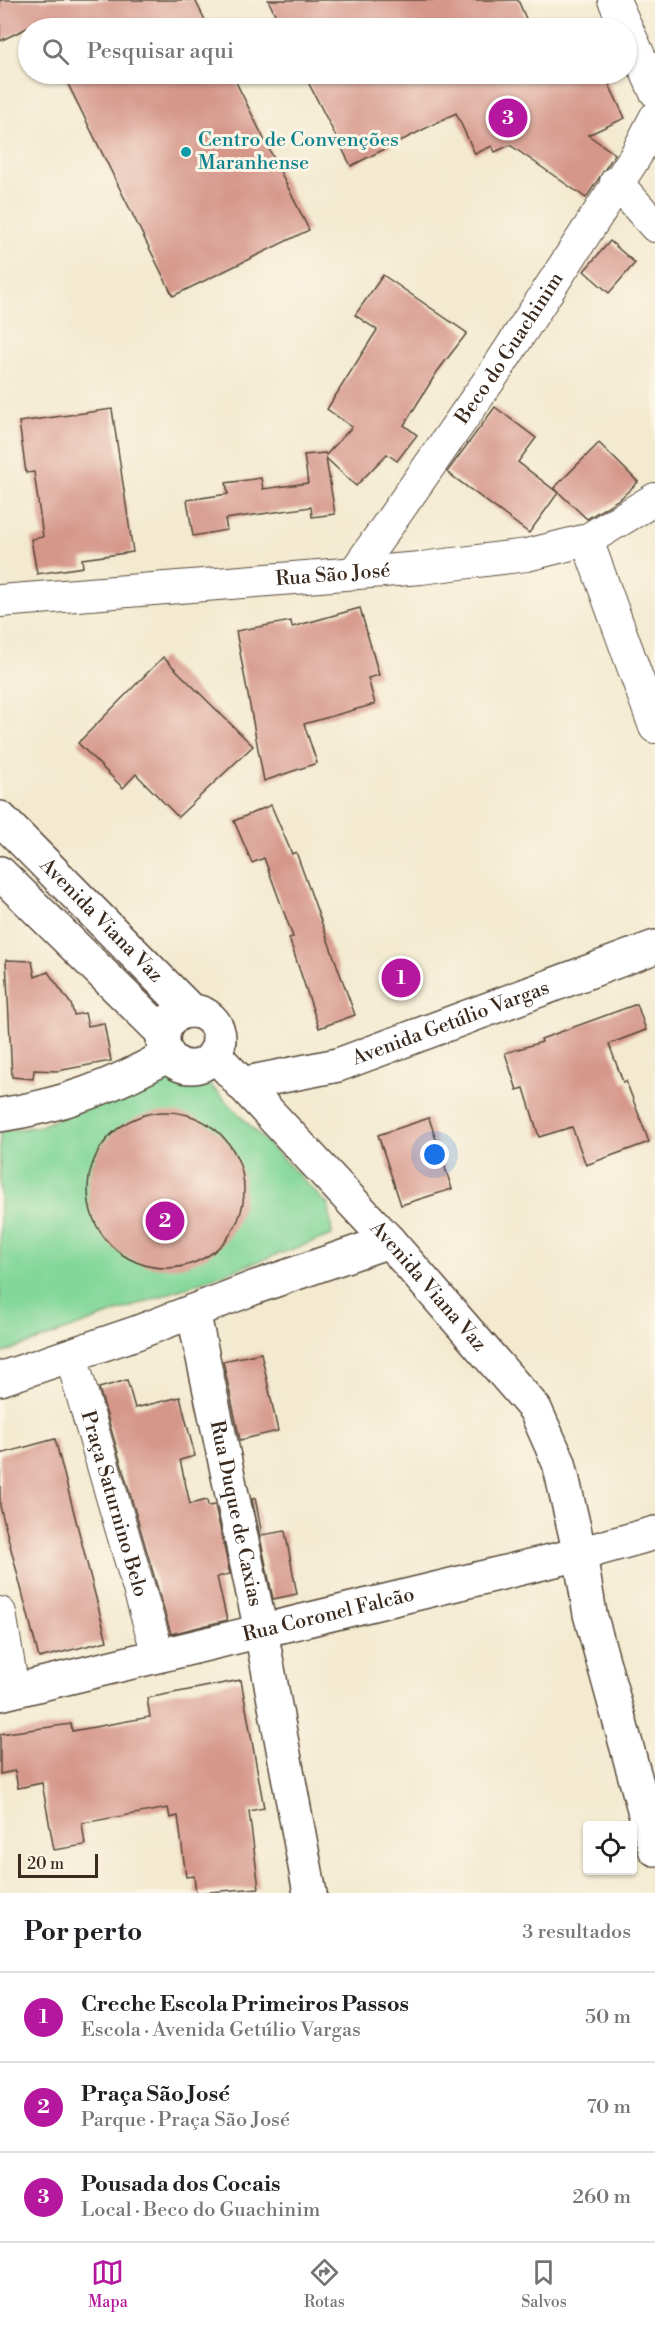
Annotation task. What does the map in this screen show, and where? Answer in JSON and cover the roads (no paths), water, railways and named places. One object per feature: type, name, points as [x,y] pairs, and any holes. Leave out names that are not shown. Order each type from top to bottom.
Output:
[{"type":"street","points":[[614,0],[622,18]]},
{"type":"street","points":[[637,51],[655,91]]},
{"type":"street","name":"Beco do Guachinim","points":[[355,572],[495,372],[616,182],[635,157],[655,118]]},
{"type":"street","points":[[616,182],[655,226]]},
{"type":"street","name":"Rua São José","points":[[0,601],[421,568],[508,558],[588,540],[655,499]]},
{"type":"street","points":[[588,540],[655,727]]},
{"type":"street","name":"Avenida Viana Vaz","points":[[4,829],[191,1011]]},
{"type":"street","name":"Avenida Viana Vaz","points":[[0,873],[165,1044]]},
{"type":"street","name":"Avenida Getúlio Vargas","points":[[241,1084],[338,1065],[655,947]]},
{"type":"street","points":[[0,1115],[28,1111],[100,1090],[165,1044],[173,1017],[191,1011],[207,1016],[217,1030],[219,1039],[214,1054],[200,1065],[191,1067],[174,1062],[165,1044]]},
{"type":"street","name":"Avenida Viana Vaz","points":[[214,1054],[389,1241],[535,1409],[559,1463],[580,1554],[590,1614],[655,1849]]},
{"type":"street","points":[[0,1378],[71,1356],[389,1241]]},
{"type":"street","name":"Rua Duque de Caxias","points":[[193,1311],[261,1631],[310,1893]]},
{"type":"street","name":"Praça Saturnino Belo","points":[[71,1356],[158,1654]]},
{"type":"street","name":"Rua Coronel Falcão","points":[[7,1692],[580,1554],[655,1533]]},
{"type":"street","points":[[0,1612],[7,1692]]},
{"type":"place","name":"Pousada dos Cocais","points":[[508,118]]},
{"type":"place","name":"Centro de Convenções Maranhense","points":[[186,152]]},
{"type":"place","name":"Creche Escola Primeiros Passos","points":[[401,978]]},
{"type":"place","name":"Praça São José","points":[[165,1221]]}]
